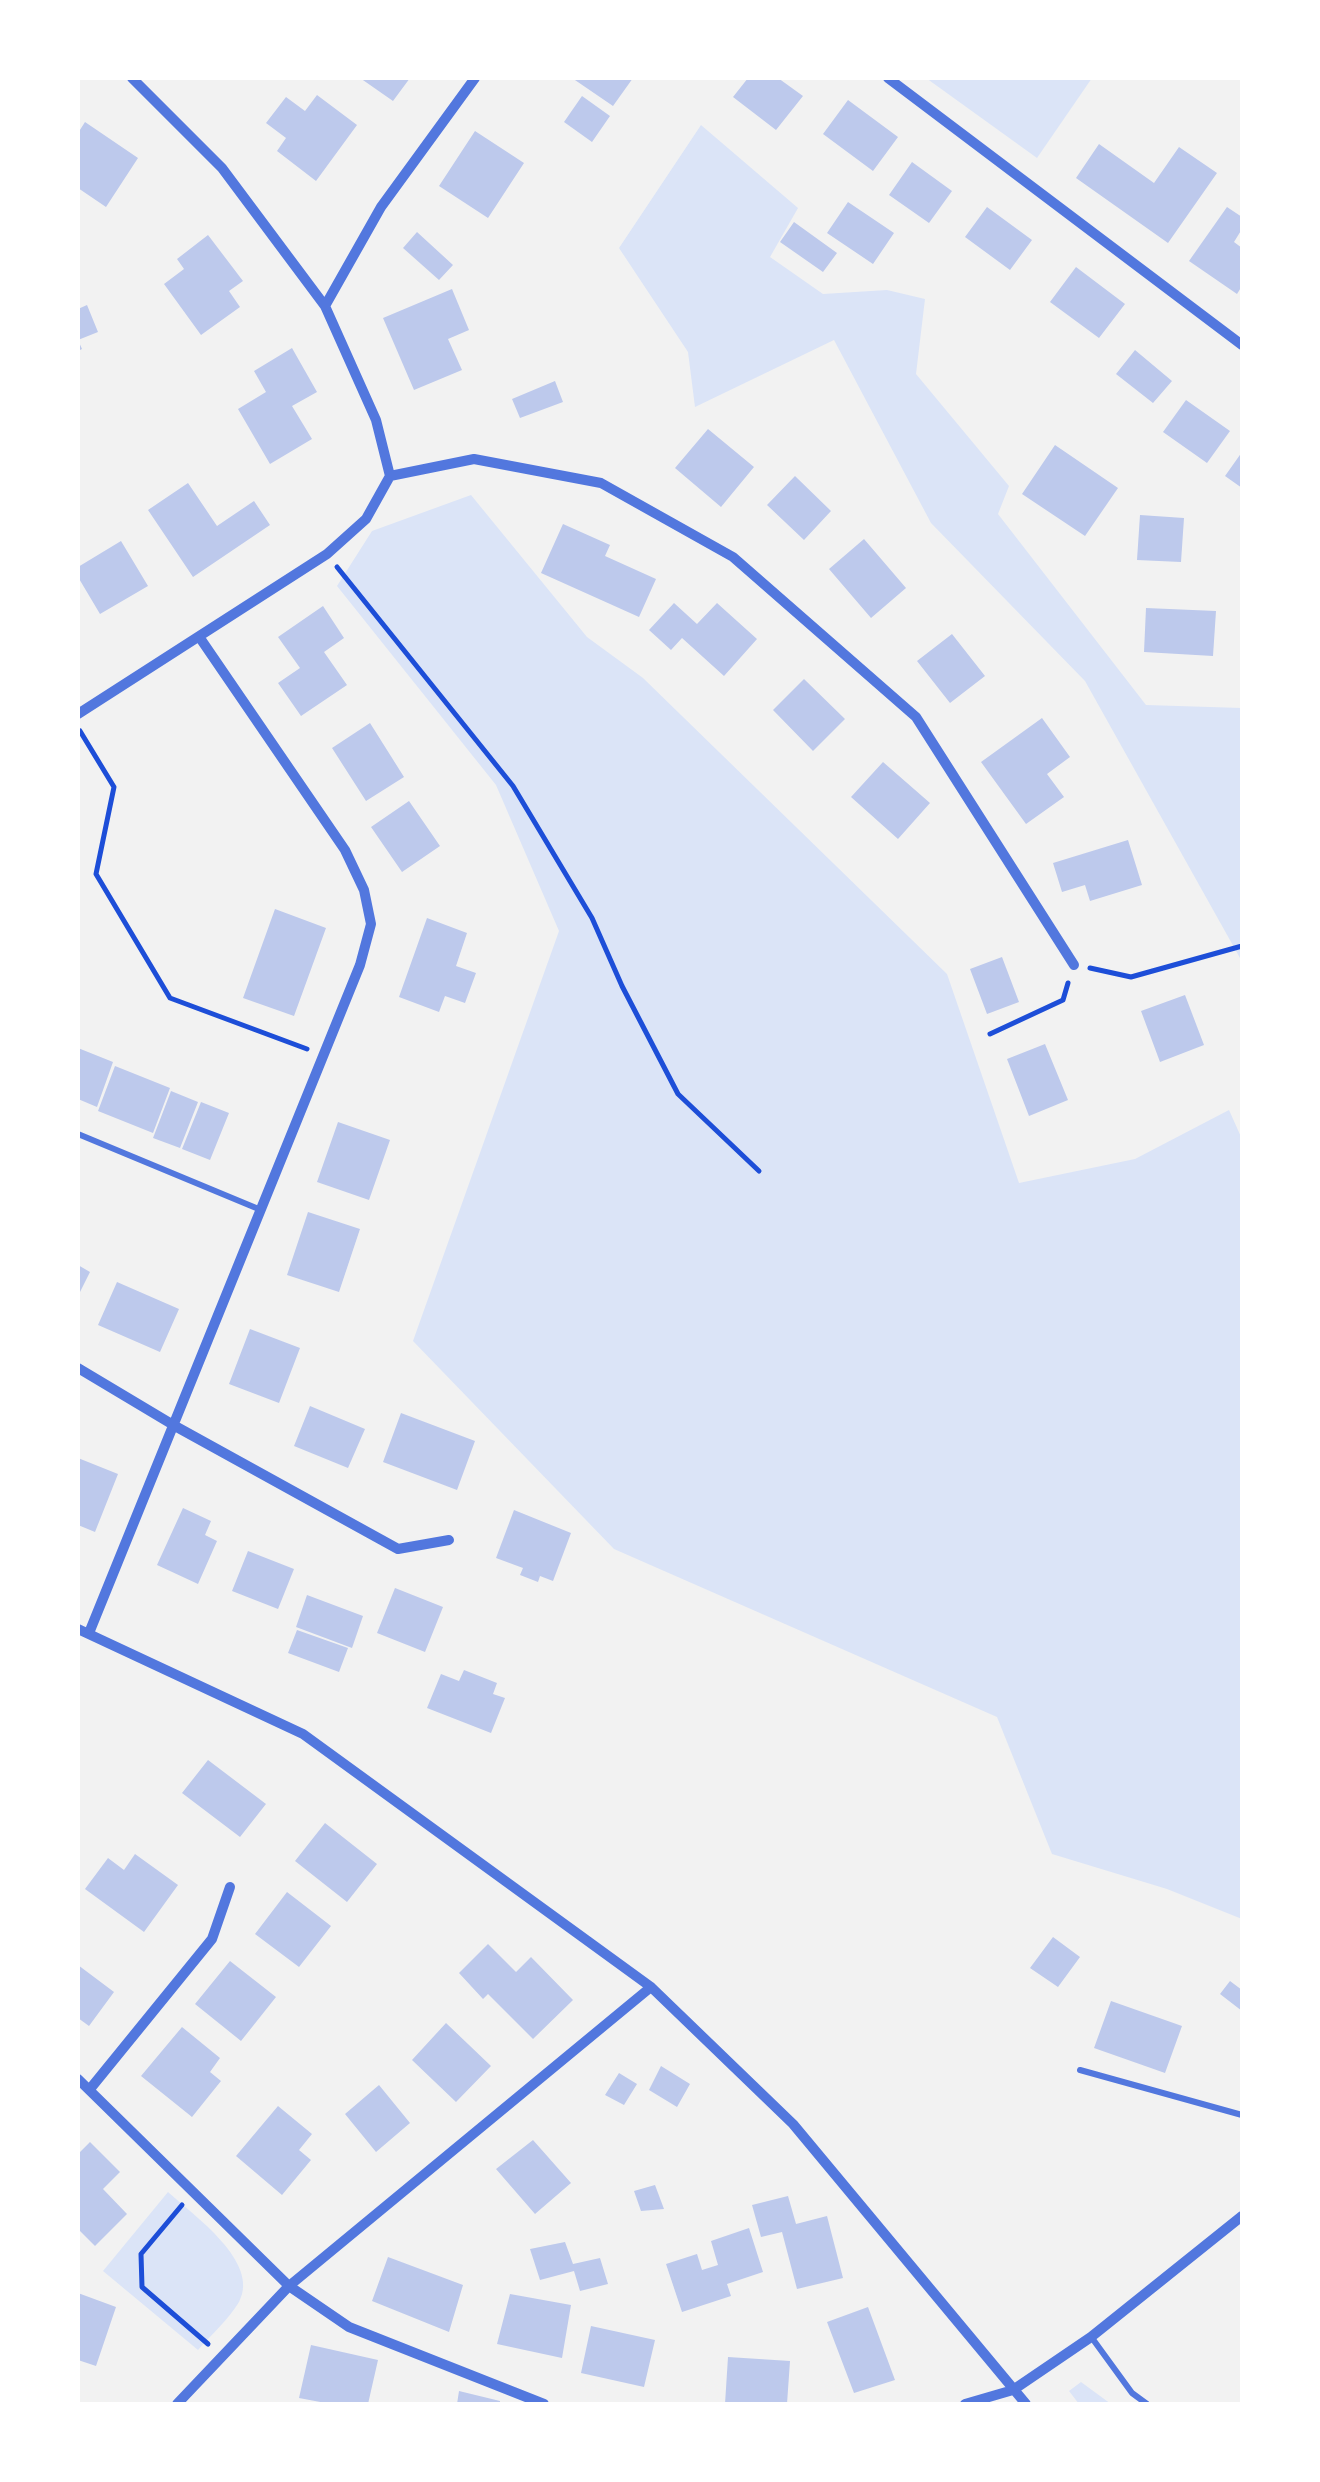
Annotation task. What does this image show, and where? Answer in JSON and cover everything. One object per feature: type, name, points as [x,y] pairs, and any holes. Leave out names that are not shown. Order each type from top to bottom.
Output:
[{"type":"street","points":[[78,714],[326,554],[366,519],[390,476],[376,420],[326,306],[222,168],[132,78]]},
{"type":"street","points":[[326,306],[382,207],[475,78]]},
{"type":"street","points":[[888,78],[1242,345]]},
{"type":"street","points":[[390,476],[474,459],[601,483],[733,557],[916,717],[1074,965]]},
{"type":"street","points":[[200,638],[345,850],[364,890],[371,924],[360,965],[262,1210],[174,1426],[83,1631],[304,1734],[652,1987],[793,2124],[1026,2404]]},
{"type":"street","points":[[78,1368],[174,1426],[398,1549],[449,1540]]},
{"type":"street","points":[[90,2089],[212,1939],[230,1887]]},
{"type":"street","points":[[177,2404],[289,2286],[652,1987]]},
{"type":"street","points":[[78,2079],[289,2286],[349,2327],[544,2404]]},
{"type":"street","points":[[965,2404],[1013,2390],[1091,2337],[1242,2216]]},
{"type":"lane","points":[[78,1134],[262,1210]]},
{"type":"lane","points":[[1080,2070],[1242,2116]]},
{"type":"lane","points":[[1091,2337],[1132,2393],[1147,2404]]},
{"type":"path","points":[[326,554],[513,786],[592,918],[678,1094],[759,1170]]},
{"type":"path","points":[[78,726],[114,787],[96,874],[170,998],[324,1056]]},
{"type":"path","points":[[990,1034],[1063,1000],[1074,965],[1131,977],[1242,946]]},
{"type":"path","points":[[193,2192],[141,2254],[142,2287],[221,2356]]},
{"type":"shaded area","points":[[926,78],[1092,78],[1037,158]]},
{"type":"shaded area","points":[[701,125],[798,208],[770,257],[823,294],[887,290],[925,299],[916,374],[1009,486],[998,514],[1146,705],[1242,708],[1242,972],[1240,958],[1085,681],[931,523],[834,340],[695,407],[688,352],[619,248]]},
{"type":"shaded area","points":[[471,495],[587,637],[643,678],[947,974],[1019,1183],[1135,1159],[1229,1110],[1242,1139],[1242,1919],[1167,1889],[1052,1854],[997,1717],[614,1549],[413,1341],[559,931],[496,785],[337,586],[372,531]]},
{"type":"shaded area","points":[[168,2192],[221,2241],[241,2271],[243,2287],[239,2302],[198,2350],[103,2271]]},
{"type":"shaded area","points":[[1081,2382],[1111,2404],[1079,2404],[1069,2391]]},
{"type":"building","points":[[360,78],[410,78],[393,101]]},
{"type":"building","points":[[572,78],[633,78],[613,106]]},
{"type":"building","points":[[748,78],[778,78],[803,96],[776,130],[733,97]]},
{"type":"building","points":[[317,95],[357,125],[316,181],[277,151],[286,138],[266,123],[286,97],[305,111]]},
{"type":"building","points":[[582,96],[610,116],[592,142],[564,122]]},
{"type":"building","points":[[848,100],[898,137],[873,171],[823,134]]},
{"type":"building","points":[[85,122],[138,158],[106,207],[78,188],[78,133]]},
{"type":"building","points":[[475,131],[524,163],[488,218],[439,186]]},
{"type":"building","points":[[1099,144],[1154,183],[1179,147],[1217,173],[1168,243],[1076,178]]},
{"type":"building","points":[[912,162],[952,191],[929,223],[889,195]]},
{"type":"building","points":[[848,202],[894,233],[873,264],[827,233]]},
{"type":"building","points":[[987,207],[1032,240],[1010,270],[965,237]]},
{"type":"building","points":[[1227,207],[1242,217],[1242,229],[1234,242],[1242,248],[1242,286],[1237,294],[1189,261]]},
{"type":"building","points":[[794,222],[837,253],[823,272],[780,242]]},
{"type":"building","points":[[417,232],[453,265],[439,280],[403,248]]},
{"type":"building","points":[[208,235],[243,281],[229,291],[240,307],[201,335],[164,284],[184,269],[177,259]]},
{"type":"building","points":[[1076,267],[1125,304],[1099,338],[1050,302]]},
{"type":"building","points":[[452,289],[469,330],[448,339],[462,370],[414,390],[383,318]]},
{"type":"building","points":[[87,305],[98,332],[78,340],[78,309]]},
{"type":"building","points":[[292,348],[317,392],[292,406],[312,439],[270,464],[238,409],[266,392],[254,371]]},
{"type":"building","points":[[1135,350],[1172,381],[1153,403],[1116,374]]},
{"type":"building","points":[[555,381],[563,402],[520,418],[512,399]]},
{"type":"building","points":[[1186,400],[1230,431],[1207,463],[1163,432]]},
{"type":"building","points":[[708,429],[754,467],[721,507],[675,468]]},
{"type":"building","points":[[1055,445],[1118,488],[1085,536],[1022,494]]},
{"type":"building","points":[[1242,452],[1242,488],[1225,476]]},
{"type":"building","points":[[795,476],[831,511],[804,540],[767,505]]},
{"type":"building","points":[[188,483],[217,526],[254,501],[270,525],[193,577],[148,510]]},
{"type":"building","points":[[1140,515],[1184,518],[1181,562],[1137,560]]},
{"type":"building","points":[[563,524],[610,545],[605,556],[656,579],[639,617],[541,573]]},
{"type":"building","points":[[864,539],[906,588],[871,618],[829,569]]},
{"type":"building","points":[[121,541],[148,586],[100,614],[78,577],[78,567]]},
{"type":"building","points":[[674,603],[697,624],[717,603],[757,639],[724,676],[682,638],[671,650],[649,630]]},
{"type":"building","points":[[323,606],[344,638],[324,652],[347,685],[301,716],[278,683],[300,668],[278,637]]},
{"type":"building","points":[[1146,608],[1216,611],[1213,656],[1144,652]]},
{"type":"building","points":[[952,634],[985,676],[950,703],[917,661]]},
{"type":"building","points":[[804,679],[845,719],[813,751],[773,710]]},
{"type":"building","points":[[1042,718],[1070,757],[1047,774],[1064,797],[1026,824],[981,762]]},
{"type":"building","points":[[370,723],[404,777],[366,801],[332,748]]},
{"type":"building","points":[[883,762],[930,803],[898,839],[851,797]]},
{"type":"building","points":[[409,801],[440,846],[402,872],[371,827]]},
{"type":"building","points":[[1128,840],[1142,885],[1090,901],[1085,885],[1062,892],[1053,863]]},
{"type":"building","points":[[275,909],[326,928],[294,1016],[243,998]]},
{"type":"building","points":[[427,918],[467,933],[456,966],[476,973],[465,1003],[445,996],[439,1012],[399,997]]},
{"type":"building","points":[[1002,957],[1019,1002],[987,1014],[970,969]]},
{"type":"building","points":[[1185,995],[1204,1045],[1160,1062],[1141,1011]]},
{"type":"building","points":[[1045,1044],[1068,1100],[1029,1116],[1007,1059]]},
{"type":"building","points":[[78,1048],[113,1062],[97,1107],[78,1099]]},
{"type":"building","points":[[115,1066],[170,1088],[153,1133],[98,1111]]},
{"type":"building","points":[[171,1091],[198,1102],[180,1148],[153,1138]]},
{"type":"building","points":[[201,1102],[229,1113],[210,1160],[182,1149]]},
{"type":"building","points":[[338,1122],[390,1140],[369,1200],[317,1182]]},
{"type":"building","points":[[308,1212],[360,1229],[339,1292],[287,1275]]},
{"type":"building","points":[[78,1265],[90,1272],[78,1296]]},
{"type":"building","points":[[117,1282],[179,1309],[160,1352],[98,1325]]},
{"type":"building","points":[[250,1329],[300,1348],[279,1403],[229,1384]]},
{"type":"building","points":[[310,1406],[365,1429],[348,1468],[294,1446]]},
{"type":"building","points":[[401,1413],[475,1441],[457,1490],[383,1462]]},
{"type":"building","points":[[78,1458],[118,1474],[95,1532],[78,1525]]},
{"type":"building","points":[[183,1508],[211,1521],[205,1535],[217,1541],[198,1584],[157,1565]]},
{"type":"building","points":[[514,1510],[571,1533],[553,1581],[540,1576],[538,1582],[520,1575],[523,1568],[496,1558]]},
{"type":"building","points":[[248,1551],[294,1569],[278,1609],[232,1591]]},
{"type":"building","points":[[395,1588],[443,1607],[425,1652],[377,1633]]},
{"type":"building","points":[[307,1595],[363,1616],[352,1648],[296,1627]]},
{"type":"building","points":[[297,1630],[348,1648],[339,1672],[288,1653]]},
{"type":"building","points":[[464,1670],[497,1683],[493,1694],[505,1698],[491,1733],[427,1708],[441,1674],[459,1681]]},
{"type":"building","points":[[208,1760],[266,1804],[240,1837],[182,1793]]},
{"type":"building","points":[[325,1823],[377,1864],[347,1902],[295,1861]]},
{"type":"building","points":[[135,1854],[178,1885],[144,1932],[85,1889],[108,1858],[124,1870]]},
{"type":"building","points":[[287,1892],[331,1926],[299,1967],[255,1934]]},
{"type":"building","points":[[1053,1937],[1080,1957],[1058,1987],[1030,1968]]},
{"type":"building","points":[[488,1944],[516,1972],[531,1957],[573,2000],[533,2039],[488,1994],[483,1999],[459,1973]]},
{"type":"building","points":[[230,1961],[276,1997],[241,2041],[195,2004]]},
{"type":"building","points":[[78,1965],[114,1992],[89,2026],[78,2018]]},
{"type":"building","points":[[1230,1981],[1242,1990],[1242,2011],[1220,1994]]},
{"type":"building","points":[[1111,2001],[1182,2026],[1165,2073],[1094,2048]]},
{"type":"building","points":[[446,2023],[491,2066],[456,2102],[412,2060]]},
{"type":"building","points":[[182,2027],[220,2058],[210,2072],[221,2081],[192,2117],[141,2076]]},
{"type":"building","points":[[661,2066],[690,2084],[677,2107],[649,2090]]},
{"type":"building","points":[[619,2073],[637,2084],[624,2105],[605,2095]]},
{"type":"building","points":[[379,2085],[410,2123],[376,2152],[345,2114]]},
{"type":"building","points":[[278,2106],[312,2134],[299,2150],[311,2160],[282,2195],[236,2156]]},
{"type":"building","points":[[533,2140],[571,2183],[535,2214],[496,2169]]},
{"type":"building","points":[[90,2142],[120,2172],[103,2189],[127,2214],[95,2246],[78,2229],[78,2154]]},
{"type":"building","points":[[655,2185],[664,2209],[641,2211],[634,2191]]},
{"type":"building","points":[[788,2196],[796,2224],[827,2216],[843,2278],[797,2289],[782,2232],[761,2237],[752,2205]]},
{"type":"building","points":[[749,2228],[763,2272],[727,2284],[731,2296],[682,2312],[666,2264],[697,2254],[702,2270],[718,2265],[711,2241]]},
{"type":"building","points":[[565,2242],[573,2264],[600,2258],[608,2284],[580,2291],[574,2271],[540,2280],[530,2249]]},
{"type":"building","points":[[388,2257],[463,2285],[449,2332],[372,2301]]},
{"type":"building","points":[[78,2293],[116,2307],[96,2366],[78,2360]]},
{"type":"building","points":[[510,2294],[571,2305],[562,2358],[497,2344]]},
{"type":"building","points":[[868,2307],[895,2380],[854,2393],[827,2322]]},
{"type":"building","points":[[591,2326],[655,2340],[644,2387],[581,2373]]},
{"type":"building","points":[[311,2345],[378,2360],[368,2404],[331,2404],[299,2398]]},
{"type":"building","points":[[728,2357],[790,2361],[787,2404],[725,2404]]},
{"type":"building","points":[[459,2391],[500,2401],[500,2404],[457,2404]]}]
